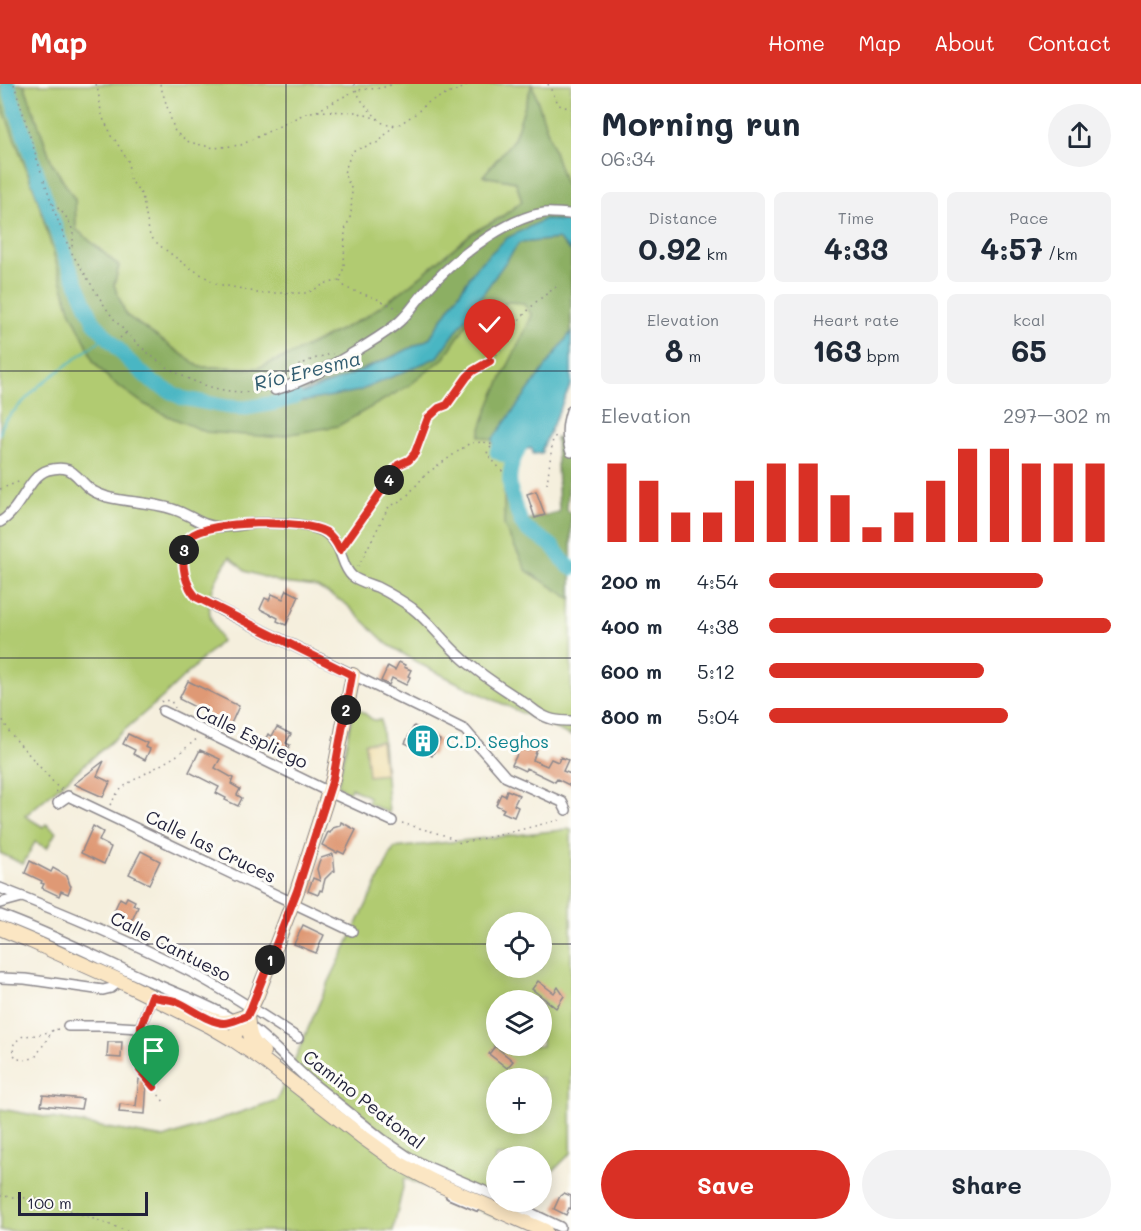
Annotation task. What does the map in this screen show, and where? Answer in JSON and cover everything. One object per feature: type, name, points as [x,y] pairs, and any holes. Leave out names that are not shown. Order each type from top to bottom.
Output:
[{"type":"street","points":[[275,390],[320,373],[386,333],[408,314],[424,293],[452,265],[503,227],[545,212],[571,214]]},
{"type":"street","points":[[571,411],[566,434],[571,452]]},
{"type":"street","points":[[0,522],[6,519],[18,505],[39,475],[46,471],[61,469],[70,470],[91,489],[104,496],[177,510],[207,525],[222,527],[260,523],[303,525],[326,532],[337,544],[346,568],[353,577],[386,591],[416,611],[472,666],[547,719],[571,721]]},
{"type":"street","points":[[211,604],[465,730],[506,777],[562,802],[568,814]]},
{"type":"street","points":[[232,1039],[250,1017],[292,904],[329,792],[352,675]]},
{"type":"street","name":"Calle Espliego","points":[[163,711],[392,821]]},
{"type":"street","points":[[58,804],[67,797]]},
{"type":"street","name":"Calle las Cruces","points":[[67,797],[352,931]]},
{"type":"street","name":"Calle Cantueso","points":[[0,888],[95,927],[189,972],[250,1017],[298,1038]]},
{"type":"street","points":[[0,903],[22,897]]},
{"type":"street","points":[[0,915],[192,999],[230,1018]]},
{"type":"street","points":[[0,928],[120,981],[232,1039],[407,1168],[440,1185],[486,1199]]},
{"type":"street","points":[[0,978],[25,979],[103,990],[111,988],[120,981]]},
{"type":"street","points":[[155,998],[172,999],[219,1022],[250,1017]]},
{"type":"street","points":[[68,1026],[134,1028],[141,1026],[155,998]]},
{"type":"street","points":[[250,1017],[253,1043],[276,1062],[286,1078]]},
{"type":"street","name":"Camino Peatonal","points":[[250,1017],[298,1071],[390,1145],[486,1197]]},
{"type":"street","points":[[513,1212],[545,1231]]},
{"type":"street","points":[[528,1212],[560,1227]]},
{"type":"path","points":[[14,84],[41,172]]},
{"type":"path","points":[[96,84],[103,119],[111,136],[128,161],[130,179],[142,195],[150,236],[159,245],[187,266],[217,284],[260,294],[308,293],[327,283],[340,281]]},
{"type":"path","points":[[160,84],[175,132],[189,142],[214,148],[241,145],[306,113],[317,111],[356,112],[378,119]]},
{"type":"path","points":[[354,84],[366,108],[385,125],[400,124],[430,101],[463,88],[466,84]]},
{"type":"path","points":[[317,111],[356,90],[381,88],[394,84]]},
{"type":"path","points":[[549,84],[559,105],[571,109]]},
{"type":"path","points":[[340,281],[344,266],[345,230],[351,215],[352,190],[344,173],[352,151],[379,142],[394,125]]},
{"type":"path","points":[[44,180],[70,250],[113,318],[143,349],[193,381],[226,392],[255,393],[275,390],[285,374],[299,365],[327,355],[352,353]]},
{"type":"path","points":[[52,203],[63,212],[69,222],[73,233],[73,244],[70,250]]},
{"type":"path","points":[[340,281],[346,288],[375,298],[408,314]]},
{"type":"path","points":[[340,550],[398,465],[409,460],[415,453],[428,418],[439,408],[447,405],[473,371],[495,357],[521,318],[537,301],[556,287]]},
{"type":"path","points":[[120,338],[127,332]]},
{"type":"path","points":[[548,484],[553,438],[566,434]]},
{"type":"path","points":[[356,572],[388,508],[406,497],[426,474],[470,443],[491,444],[487,454],[503,472]]},
{"type":"path","points":[[0,489],[21,481],[34,481]]},
{"type":"path","points":[[204,531],[190,537],[184,548],[183,569],[188,585],[196,597],[211,604]]},
{"type":"path","points":[[0,715],[10,733],[67,797]]},
{"type":"path","points":[[104,813],[118,792],[127,784],[176,756],[206,732]]},
{"type":"path","points":[[56,792],[65,785]]},
{"type":"path","points":[[392,821],[447,836],[460,843],[500,835],[568,814]]},
{"type":"path","points":[[53,1030],[36,1056],[28,1060],[18,1059],[13,1054],[14,1043],[22,1036],[38,1035],[53,1030],[68,1026]]},
{"type":"path","points":[[141,1026],[140,1070],[164,1102]]},
{"type":"path","points":[[0,1196],[39,1199],[127,1231]]},
{"type":"green space","points":[[0,84],[47,200],[182,398],[246,408],[275,403],[371,376],[571,230],[571,359],[514,455],[509,486],[524,526],[571,568],[571,736],[420,664],[387,644],[345,603],[317,587],[283,583],[245,571],[230,557],[217,579],[210,603],[211,619],[221,641],[164,696],[25,816],[43,827],[46,824],[56,832],[47,848],[35,842],[23,864],[0,853]]},
{"type":"green space","points":[[0,84],[24,84],[52,163],[75,200],[76,229],[119,266],[114,285],[126,315],[200,367],[258,368],[290,355],[364,318],[406,288],[472,233],[500,218],[522,202],[516,182],[483,176],[514,139],[532,84],[565,185],[571,188],[571,222],[545,219],[477,266],[429,339],[336,381],[270,399],[206,409],[260,410],[313,398],[430,352],[519,243],[558,239],[571,251],[571,334],[492,440],[479,436],[496,390],[532,315],[523,303],[507,302],[488,316],[470,319],[444,358],[410,385],[338,426],[273,437],[206,432],[168,416],[144,404],[110,380],[93,361],[70,310],[37,197],[0,101]]},
{"type":"green space","points":[[24,84],[571,84],[571,188],[565,185],[532,85],[514,139],[483,176],[516,182],[522,201],[500,218],[472,233],[406,288],[364,318],[290,355],[258,368],[200,367],[126,315],[114,285],[119,266],[76,229],[75,200],[52,163]]},
{"type":"green space","points":[[556,438],[564,439],[570,465],[567,510],[571,514],[571,599],[527,571],[504,526],[504,476],[517,470],[514,485],[519,522],[559,512]]},
{"type":"green space","points":[[354,705],[373,720],[381,720],[389,813],[368,803],[369,797],[351,788],[348,793],[338,785]]},
{"type":"green space","points":[[571,829],[571,1153],[552,1172],[552,1146],[486,1146],[486,1212],[506,1212],[497,1218],[405,1178],[393,1231],[0,1231],[0,1109],[164,1138],[277,1100],[324,992],[394,848]]},
{"type":"sand","points":[[381,741],[385,774],[368,776],[365,743]]},
{"type":"water","name":"Río Eresma","points":[[545,219],[571,222],[571,251],[558,239],[519,243],[438,357],[359,391],[306,401],[275,403],[336,381],[429,339],[477,266],[507,238]]},
{"type":"water","points":[[571,332],[571,384],[542,453],[533,454],[532,448],[522,450],[520,457],[493,445],[492,440]]},
{"type":"building","points":[[536,491],[545,515],[535,518],[527,494]]},
{"type":"building","points":[[287,590],[299,596],[286,625],[260,609],[265,598],[269,600],[272,594],[283,599]]},
{"type":"building","points":[[399,662],[411,670],[406,685],[392,678],[389,685],[381,681],[388,666],[395,670]]},
{"type":"building","points":[[188,681],[239,706],[229,728],[207,718],[209,714],[179,699]]},
{"type":"building","name":"C.D. Seghos","points":[[414,726],[440,740],[432,756],[405,743]]},
{"type":"building","points":[[277,727],[291,734],[286,743],[290,745],[284,757],[263,744],[268,734],[272,736]]},
{"type":"building","points":[[128,734],[147,743],[145,747],[150,749],[145,760],[133,754],[135,750],[123,744]]},
{"type":"building","points":[[530,746],[537,749],[533,760],[547,766],[551,759],[558,762],[561,757],[568,760],[563,771],[571,774],[571,786],[557,779],[555,782],[526,768],[525,771],[512,765],[520,748],[528,751]]},
{"type":"building","points":[[200,750],[220,759],[215,768],[233,778],[231,784],[240,789],[237,795],[242,798],[238,806],[216,793],[219,787],[189,772]]},
{"type":"building","points":[[104,761],[97,776],[110,782],[103,797],[74,784]]},
{"type":"building","points":[[507,790],[519,795],[514,805],[518,807],[514,817],[502,812],[504,809],[496,805],[501,794],[505,796]]},
{"type":"building","points":[[341,822],[356,830],[344,854],[322,845],[328,832],[340,826]]},
{"type":"building","points":[[93,826],[103,832],[99,841],[111,847],[104,864],[81,853]]},
{"type":"building","points":[[141,851],[160,861],[149,884],[129,874]]},
{"type":"building","points":[[333,854],[335,871],[325,879],[322,891],[320,890],[318,895],[308,891],[313,878],[320,881],[317,869],[321,858]]},
{"type":"building","points":[[30,861],[51,872],[53,868],[67,876],[71,886],[68,894],[61,891],[59,896],[42,888],[44,884],[41,883],[42,881],[25,873]]},
{"type":"building","points":[[127,897],[135,901],[133,905],[138,907],[130,925],[123,922],[126,917],[114,911],[120,898],[125,901]]},
{"type":"building","points":[[303,925],[324,935],[316,953],[294,944]]},
{"type":"building","points":[[538,981],[550,990],[533,990]]},
{"type":"building","points":[[558,987],[564,996],[556,1008],[552,1005],[552,992],[554,993]]},
{"type":"building","points":[[108,1042],[122,1042],[121,1058],[107,1057]]},
{"type":"building","points":[[492,1056],[507,1056],[513,1061],[507,1068]]},
{"type":"building","points":[[139,1079],[147,1080],[145,1114],[119,1112],[120,1104],[136,1106]]},
{"type":"building","points":[[43,1095],[83,1099],[81,1109],[41,1105]]},
{"type":"building","points":[[564,1193],[571,1196],[571,1209],[569,1208],[566,1215],[554,1209],[560,1196]]},
{"type":"waterway","name":"Río Eresma","points":[[8,84],[66,259],[94,322],[129,361],[152,382],[182,398],[246,408],[295,397]]},
{"type":"waterway","points":[[0,434],[4,421],[40,385],[106,336]]},
{"type":"waterway","points":[[512,436],[505,440],[497,452],[513,459]]},
{"type":"waterway","name":"Río Eresma","points":[[524,439],[514,457],[510,474],[513,501],[525,528],[550,544],[571,568]]},
{"type":"place","name":"C.D. Seghos","points":[[423,741]]},
{"type":"route","points":[[154,1087],[140,1070],[139,1065],[141,1026],[152,996],[158,1000],[172,999],[222,1023],[247,1016],[251,1008],[297,891],[333,779],[352,675],[196,597],[188,585],[183,569],[184,548],[190,537],[204,531],[260,523],[303,525],[326,532],[340,550],[398,465],[409,460],[415,453],[428,418],[439,408],[447,405],[473,371],[490,361]]}]
